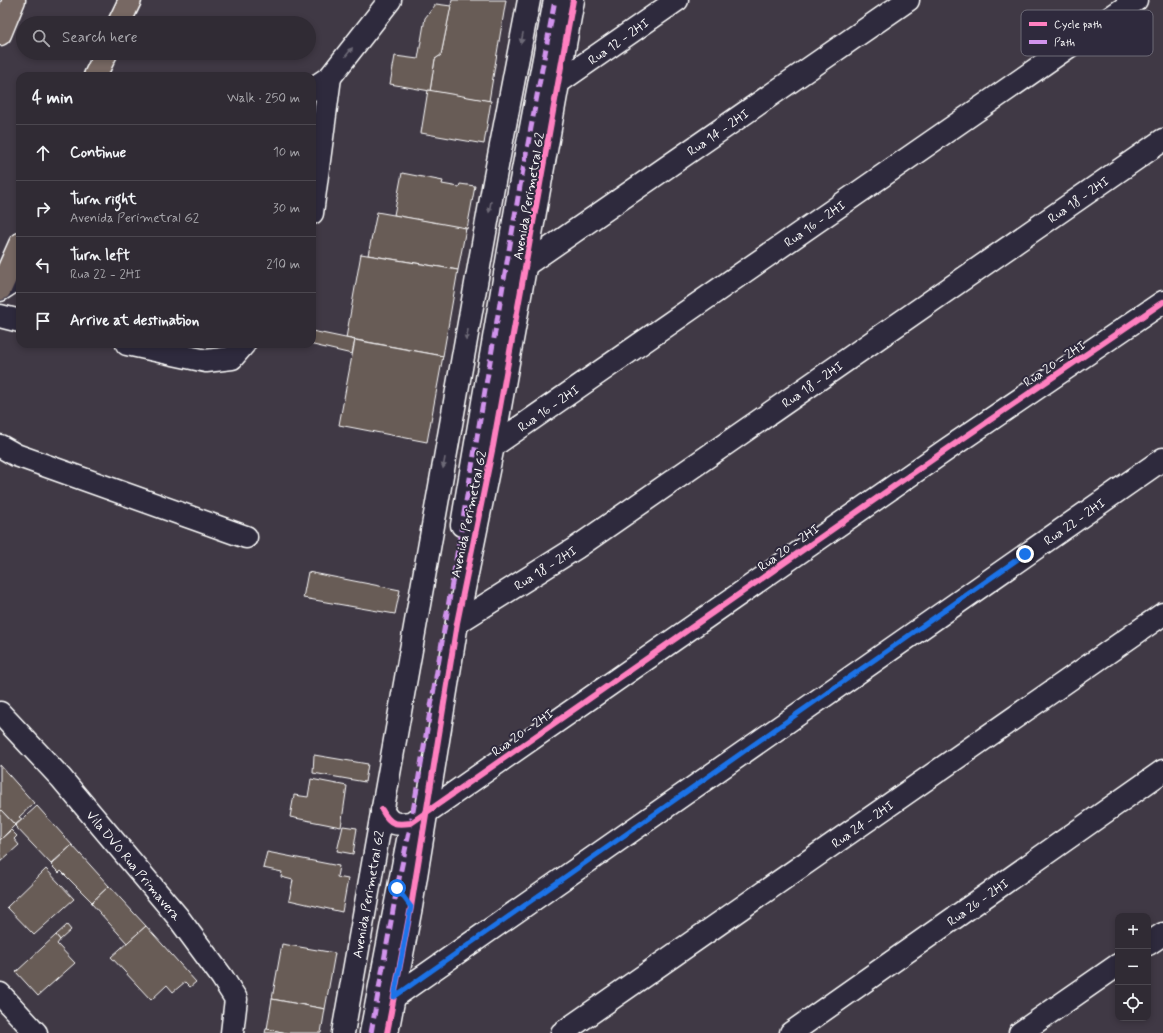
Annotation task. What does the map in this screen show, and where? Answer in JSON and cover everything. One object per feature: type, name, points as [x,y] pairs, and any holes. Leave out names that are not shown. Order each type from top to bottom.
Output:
[{"type":"highway","points":[[0,34],[14,0]]},
{"type":"highway","points":[[122,16],[130,0]]},
{"type":"highway","points":[[98,72],[103,60]]},
{"type":"highway","points":[[0,289],[16,253]]},
{"type":"street","points":[[316,86],[330,77],[390,0]]},
{"type":"street","name":"Avenida Perimetral G2","points":[[343,1033],[494,182],[529,0]]},
{"type":"street","points":[[507,117],[542,125],[555,0]]},
{"type":"street","name":"Avenida Perimetral G2","points":[[387,1033],[411,907],[419,818],[493,446],[527,264],[529,188],[542,125],[559,82],[573,0]]},
{"type":"street","name":"Rua 12 - 2HI","points":[[559,82],[677,0]]},
{"type":"street","name":"Rua 14 - 2HI","points":[[527,264],[908,0]]},
{"type":"street","name":"Rua 16 - 2HI","points":[[1122,10],[1136,0]]},
{"type":"street","name":"Rua 16 - 2HI","points":[[493,446],[1055,56]]},
{"type":"street","points":[[316,183],[330,77]]},
{"type":"street","name":"Rua 18 - 2HI","points":[[457,623],[576,548],[1163,140]]},
{"type":"street","points":[[371,1033],[397,888],[419,818],[529,188],[494,182]]},
{"type":"street","points":[[0,289],[16,279]]},
{"type":"street","name":"Rua 20 - 2HI","points":[[419,818],[939,455],[1163,302]]},
{"type":"street","points":[[0,316],[16,319]]},
{"type":"street","points":[[146,348],[206,361],[232,358],[241,348]]},
{"type":"street","points":[[5,451],[246,537]]},
{"type":"street","name":"Rua 22 - 2HI","points":[[394,997],[1163,459]]},
{"type":"street","name":"Rua 24 - 2HI","points":[[562,1033],[1163,614]]},
{"type":"street","name":"Vila DVO Rua Primavera","points":[[0,713],[61,778],[177,916],[222,977],[236,999],[232,1033]]},
{"type":"street","name":"Rua 26 - 2HI","points":[[791,1033],[1163,771]]},
{"type":"street","points":[[382,810],[387,820],[399,825],[419,818]]},
{"type":"street","points":[[368,888],[386,883],[397,888],[411,907]]},
{"type":"street","points":[[1151,942],[1163,934]]},
{"type":"street","points":[[1020,1033],[1115,967]]},
{"type":"street","points":[[0,994],[36,1033]]},
{"type":"building","points":[[452,0],[506,0],[489,101],[430,91],[435,59],[441,55]]},
{"type":"building","points":[[436,4],[451,6],[441,55],[435,59],[430,91],[390,84],[395,56],[418,59],[425,18]]},
{"type":"building","points":[[428,90],[491,101],[484,144],[421,133]]},
{"type":"building","points":[[402,173],[443,181],[442,184],[459,187],[460,184],[475,186],[467,229],[394,215]]},
{"type":"building","points":[[377,212],[466,228],[458,270],[368,255]]},
{"type":"building","points":[[361,254],[458,270],[443,356],[346,338]]},
{"type":"building","points":[[316,332],[355,340],[352,354],[316,346]]},
{"type":"building","points":[[355,340],[443,356],[427,442],[339,425]]},
{"type":"building","points":[[308,572],[400,590],[395,614],[303,598]]},
{"type":"building","points":[[314,755],[368,764],[365,782],[313,773]]},
{"type":"building","points":[[0,765],[34,803],[19,817],[22,819],[15,825],[0,809]]},
{"type":"building","points":[[311,779],[347,786],[341,827],[290,817],[294,795],[308,797]]},
{"type":"building","points":[[37,806],[72,845],[51,864],[15,826]]},
{"type":"building","points":[[0,809],[15,825],[0,840]]},
{"type":"building","points":[[343,826],[357,828],[353,854],[337,851]]},
{"type":"building","points":[[11,830],[17,836],[14,839],[19,845],[0,862],[0,840]]},
{"type":"building","points":[[72,845],[109,886],[92,902],[61,871],[59,873],[51,865]]},
{"type":"building","points":[[267,852],[339,866],[337,877],[348,879],[342,912],[289,900],[293,880],[281,877],[282,872],[263,868]]},
{"type":"building","points":[[46,869],[74,899],[34,935],[7,907]]},
{"type":"building","points":[[109,886],[146,926],[127,943],[91,903]]},
{"type":"building","points":[[67,925],[71,930],[60,940],[56,935]]},
{"type":"building","points":[[146,926],[196,982],[190,987],[185,982],[173,992],[167,985],[151,1000],[111,957]]},
{"type":"building","points":[[56,935],[60,940],[57,944],[75,963],[38,996],[16,972]]},
{"type":"building","points":[[282,944],[335,953],[325,1009],[272,999]]},
{"type":"building","points":[[272,999],[325,1009],[321,1033],[287,1033],[267,1029]]},
{"type":"building","points":[[267,1029],[287,1033],[265,1033]]},
{"type":"marked path","points":[[371,1033],[397,888],[411,823],[520,186],[555,0]]},
{"type":"cycle path","points":[[387,1033],[411,907],[457,623],[493,446],[573,0]]},
{"type":"cycle path","points":[[382,810],[388,819],[394,823],[411,823],[946,450],[1163,302]]},
{"type":"route","points":[[397,888],[411,907],[394,997],[1025,554]]}]
